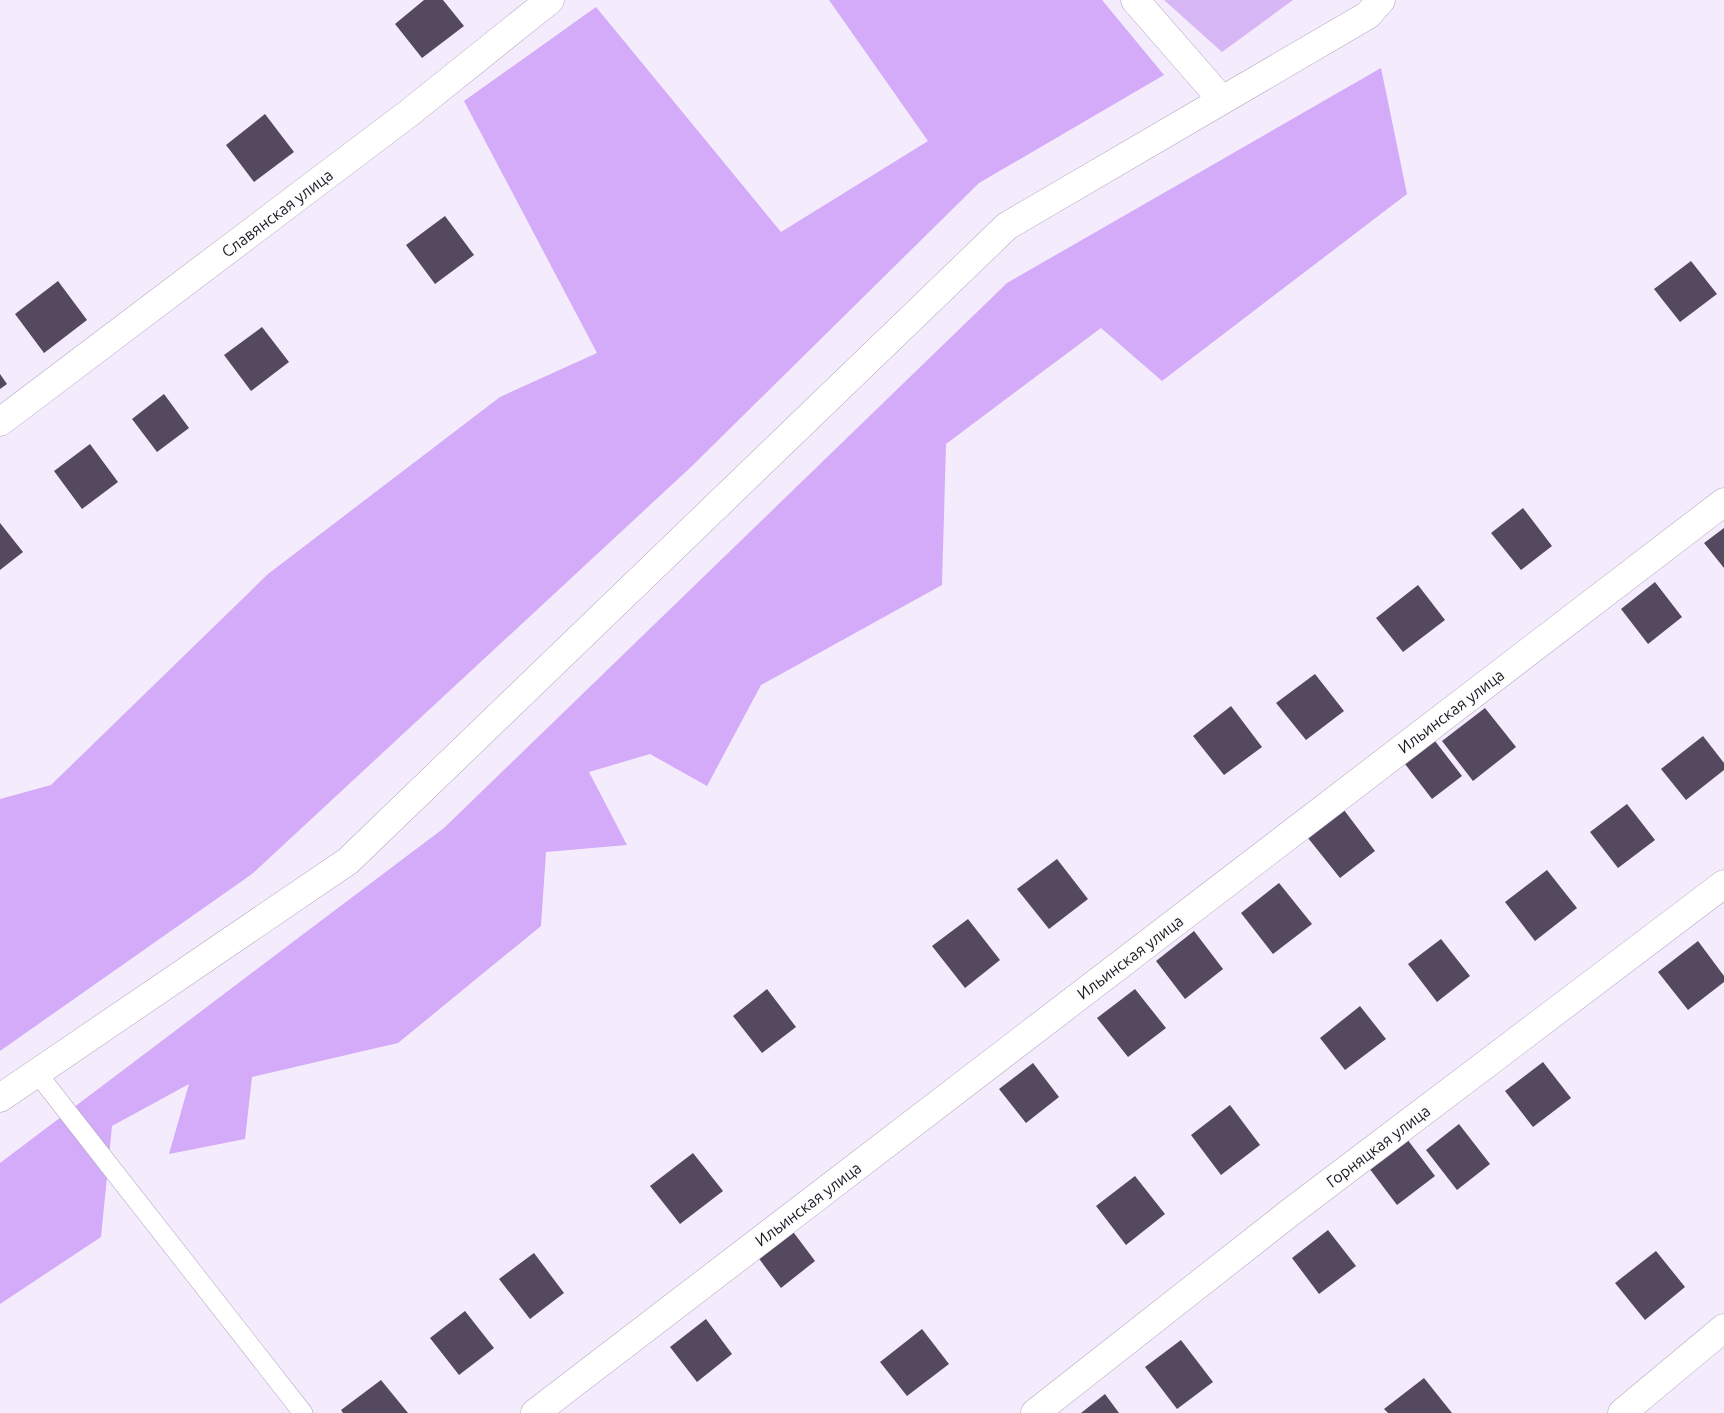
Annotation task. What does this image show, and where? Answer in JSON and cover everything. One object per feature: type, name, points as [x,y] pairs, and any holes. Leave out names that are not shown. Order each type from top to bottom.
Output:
[{"type":"street","name":"Славянская улица","points":[[0,422],[409,113],[550,0]]},
{"type":"street","points":[[1134,0],[1222,100]]},
{"type":"street","points":[[0,1098],[348,861],[1007,226],[1368,15],[1381,0]]},
{"type":"street","name":"Ильинская улица","points":[[535,1413],[1724,502]]},
{"type":"street","name":"Горняцкая улица","points":[[1035,1413],[1292,1211],[1724,884]]},
{"type":"street","points":[[1622,1413],[1724,1328]]},
{"type":"lane","points":[[37,1073],[303,1413]]},
{"type":"shaded area","points":[[829,0],[1102,0],[1164,75],[979,183],[691,467],[252,874],[0,1051],[0,799],[51,785],[268,574],[500,397],[597,353],[464,101],[596,7],[781,232],[928,141]]},
{"type":"shaded area","points":[[1164,0],[1293,0],[1222,52]]},
{"type":"shaded area","points":[[1381,68],[1407,194],[1162,381],[1101,328],[946,444],[942,585],[761,685],[707,786],[650,754],[589,772],[627,845],[546,852],[541,926],[398,1043],[252,1077],[245,1139],[169,1154],[189,1084],[112,1126],[101,1237],[0,1304],[0,1163],[444,828],[1007,283]]},
{"type":"building","points":[[424,0],[443,0],[464,26],[422,58],[395,24]]},
{"type":"building","points":[[265,114],[294,152],[254,182],[226,145]]},
{"type":"building","points":[[445,216],[474,255],[435,284],[406,245]]},
{"type":"building","points":[[1691,261],[1717,294],[1680,322],[1654,289]]},
{"type":"building","points":[[58,281],[87,320],[44,353],[15,314]]},
{"type":"building","points":[[262,327],[289,362],[251,391],[224,355]]},
{"type":"building","points":[[0,374],[7,384],[0,389]]},
{"type":"building","points":[[164,394],[189,428],[157,452],[132,419]]},
{"type":"building","points":[[90,444],[118,482],[82,509],[54,471]]},
{"type":"building","points":[[1523,508],[1552,546],[1521,570],[1491,533]]},
{"type":"building","points":[[0,523],[23,552],[0,570]]},
{"type":"building","points":[[1724,528],[1724,568],[1704,543]]},
{"type":"building","points":[[1655,582],[1682,617],[1648,644],[1621,609]]},
{"type":"building","points":[[1418,585],[1445,620],[1403,652],[1376,618]]},
{"type":"building","points":[[1315,674],[1344,711],[1306,740],[1276,703]]},
{"type":"building","points":[[1231,706],[1262,747],[1224,775],[1193,736]]},
{"type":"building","points":[[1485,708],[1516,747],[1473,781],[1442,741]]},
{"type":"building","points":[[1703,736],[1724,763],[1724,770],[1686,800],[1661,769]]},
{"type":"building","points":[[1435,741],[1462,776],[1432,799],[1405,764]]},
{"type":"building","points":[[1627,804],[1655,840],[1618,868],[1590,832]]},
{"type":"building","points":[[1344,810],[1375,851],[1340,878],[1308,838]]},
{"type":"building","points":[[1057,859],[1088,899],[1049,929],[1017,889]]},
{"type":"building","points":[[1547,870],[1577,908],[1535,941],[1505,902]]},
{"type":"building","points":[[1279,883],[1312,924],[1273,954],[1241,913]]},
{"type":"building","points":[[968,919],[1000,960],[965,988],[932,946]]},
{"type":"building","points":[[1194,931],[1223,969],[1185,999],[1156,961]]},
{"type":"building","points":[[1441,939],[1470,976],[1437,1002],[1408,964]]},
{"type":"building","points":[[1698,941],[1724,976],[1724,982],[1688,1010],[1658,972]]},
{"type":"building","points":[[767,989],[796,1027],[762,1053],[733,1016]]},
{"type":"building","points":[[1135,989],[1166,1028],[1128,1057],[1097,1018]]},
{"type":"building","points":[[1360,1006],[1386,1039],[1345,1070],[1320,1038]]},
{"type":"building","points":[[1543,1062],[1571,1098],[1533,1127],[1505,1091]]},
{"type":"building","points":[[1033,1063],[1059,1097],[1026,1123],[999,1089]]},
{"type":"building","points":[[1230,1105],[1260,1145],[1221,1175],[1191,1135]]},
{"type":"building","points":[[1459,1124],[1490,1164],[1457,1190],[1426,1150]]},
{"type":"building","points":[[1407,1139],[1435,1176],[1397,1205],[1369,1168]]},
{"type":"building","points":[[693,1153],[723,1191],[680,1224],[650,1186]]},
{"type":"building","points":[[1135,1176],[1165,1214],[1126,1245],[1096,1206]]},
{"type":"building","points":[[788,1225],[815,1261],[781,1288],[754,1252]]},
{"type":"building","points":[[1328,1230],[1356,1266],[1319,1294],[1292,1258]]},
{"type":"building","points":[[1656,1251],[1685,1287],[1645,1320],[1615,1283]]},
{"type":"building","points":[[534,1253],[564,1293],[530,1319],[499,1279]]},
{"type":"building","points":[[465,1311],[494,1348],[459,1375],[430,1338]]},
{"type":"building","points":[[706,1319],[732,1354],[697,1382],[670,1347]]},
{"type":"building","points":[[922,1329],[949,1364],[907,1396],[880,1362]]},
{"type":"building","points":[[1181,1340],[1213,1382],[1177,1409],[1145,1367]]},
{"type":"building","points":[[1424,1378],[1452,1413],[1388,1413],[1384,1409]]},
{"type":"building","points":[[381,1380],[408,1413],[343,1413],[341,1410]]},
{"type":"building","points":[[1105,1394],[1119,1413],[1081,1413]]}]
